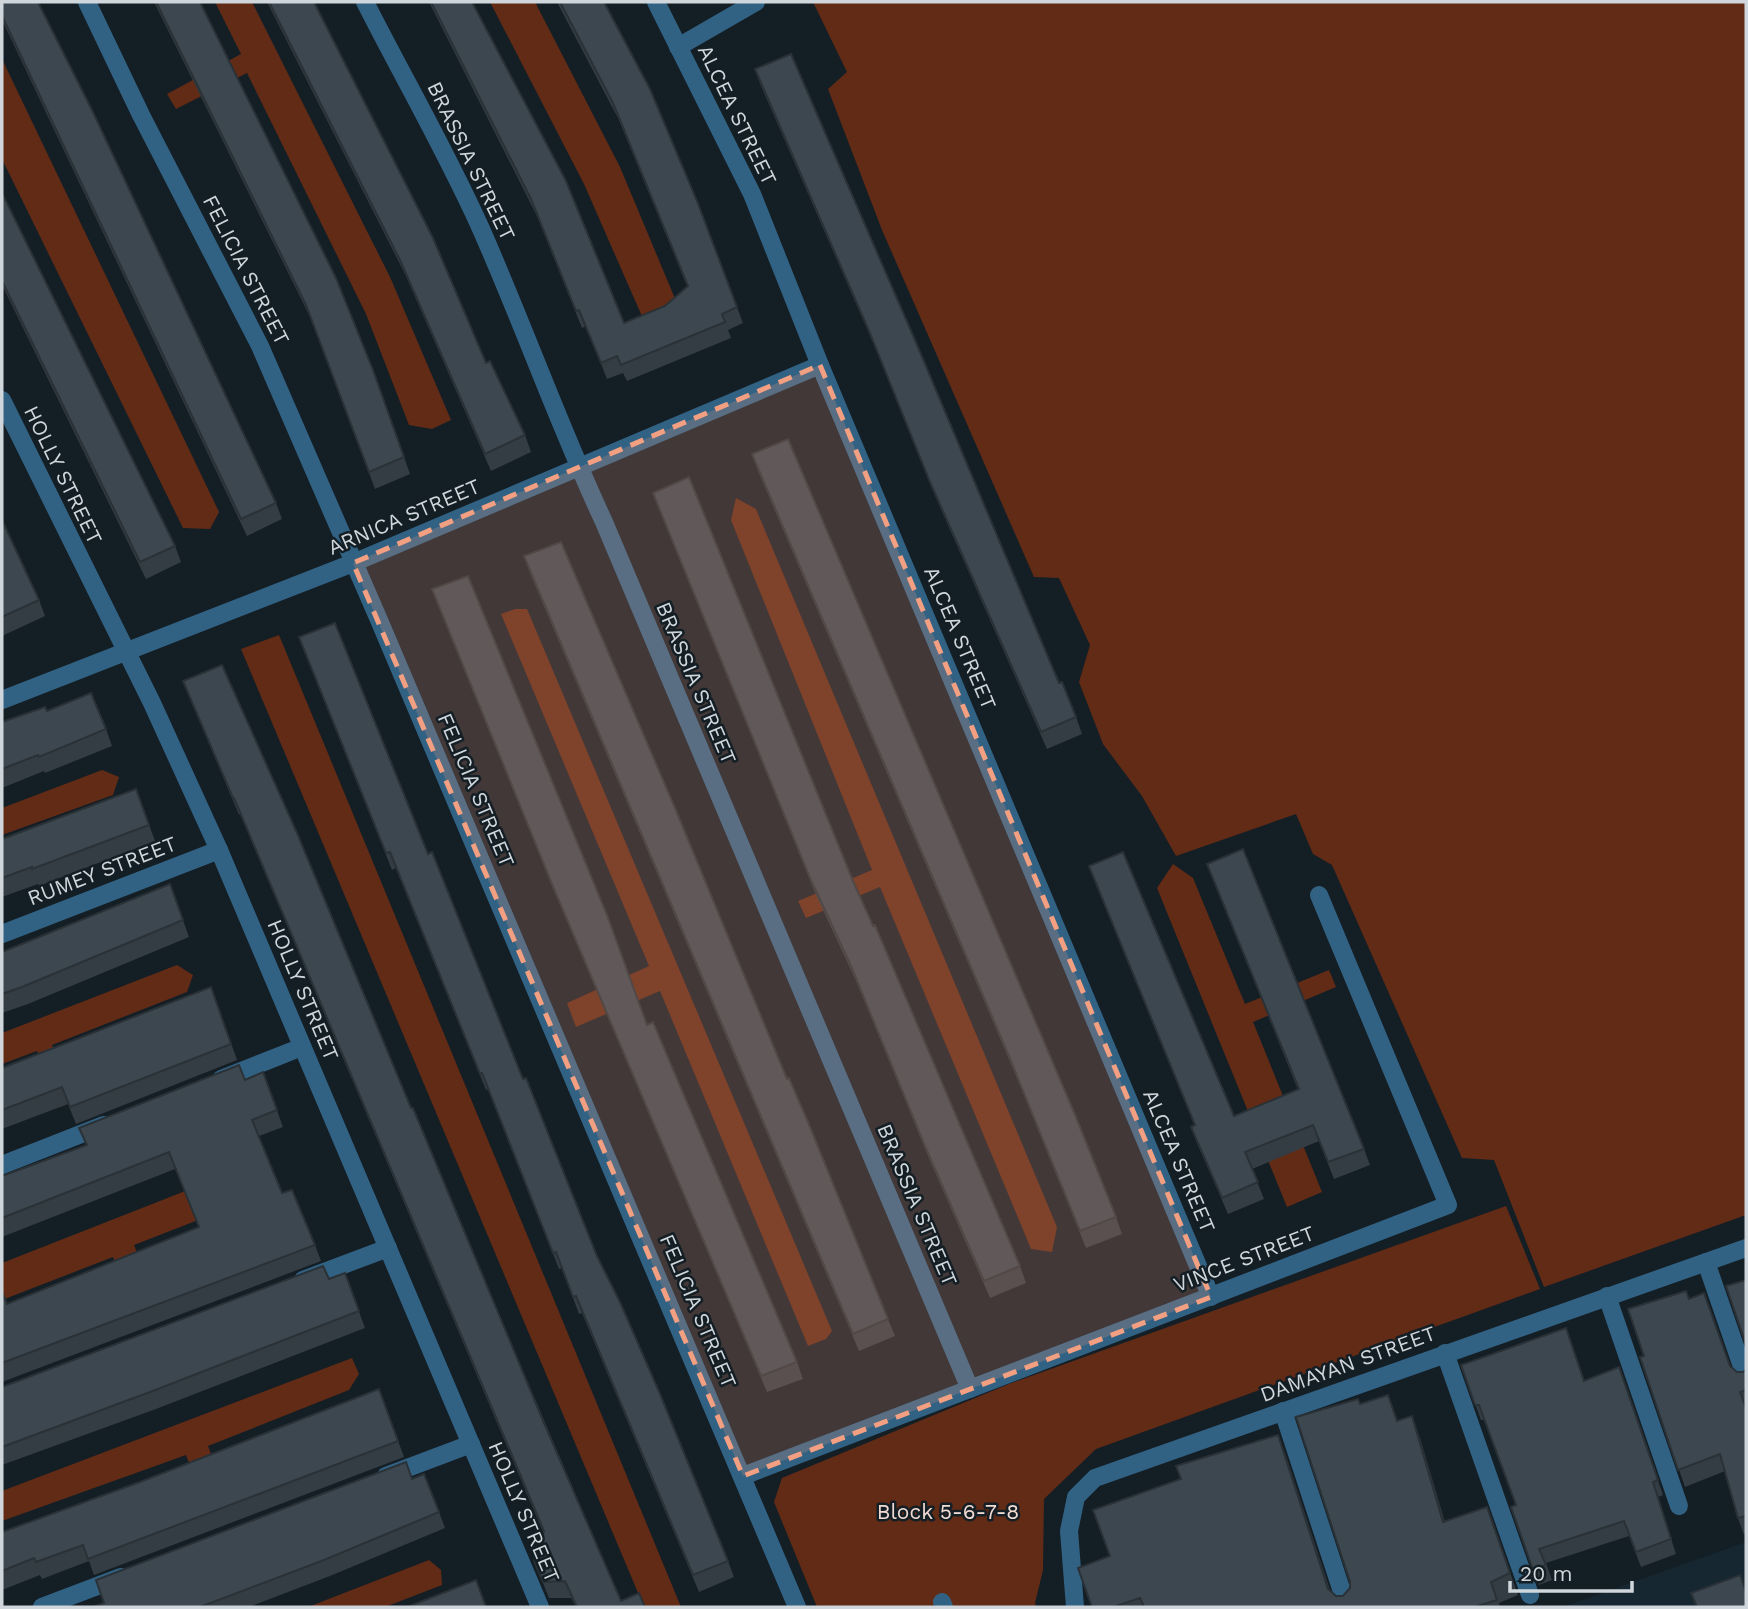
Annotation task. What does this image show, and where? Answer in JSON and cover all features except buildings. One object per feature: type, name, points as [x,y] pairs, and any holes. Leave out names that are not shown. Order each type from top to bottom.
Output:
[{"type":"street","name":"FELICIA STREET","points":[[87,2],[141,115],[260,346],[797,1607]]},
{"type":"street","name":"BRASSIA STREET","points":[[365,2],[479,224],[550,391],[578,468],[604,522],[970,1389]]},
{"type":"street","name":"ALCEA STREET","points":[[656,2],[752,194],[820,365],[1211,1297]]},
{"type":"street","points":[[678,47],[756,2]]},
{"type":"street","name":"ARNICA STREET","points":[[2,700],[354,563],[820,365]]},
{"type":"street","name":"HOLLY STREET","points":[[2,400],[126,652],[219,850],[540,1607]]},
{"type":"street","name":"RUMEY STREET","points":[[2,934],[219,850]]},
{"type":"street","name":"VINCE STREET","points":[[743,1476],[1448,1205],[1320,895]]},
{"type":"street","points":[[202,1087],[302,1047]]},
{"type":"street","points":[[2,1165],[114,1121]]},
{"type":"street","points":[[285,1287],[388,1248]]},
{"type":"street","name":"DAMAYAN STREET","points":[[1075,1607],[1070,1556],[1071,1523],[1076,1497],[1095,1478],[1746,1248]]},
{"type":"street","points":[[1706,1262],[1746,1378]]},
{"type":"street","points":[[1607,1296],[1679,1506]]},
{"type":"street","points":[[1445,1353],[1530,1595]]},
{"type":"street","points":[[1283,1411],[1347,1607]]},
{"type":"street","points":[[367,1483],[471,1444]]},
{"type":"street","points":[[42,1607],[133,1573]]},
{"type":"highlighted area","points":[[820,365],[1211,1297],[743,1476],[353,563]]},
{"type":"shaded area","points":[[1746,1542],[1746,1607],[1563,1607]]},
{"type":"green space","points":[[215,2],[252,2],[390,277],[451,420],[432,429],[409,425],[366,314],[247,73],[176,109],[167,94],[241,54]]},
{"type":"green space","points":[[490,2],[535,2],[620,167],[681,313],[648,330],[584,184]]},
{"type":"green space","points":[[813,2],[1746,2],[1746,1215],[1544,1287],[1494,1160],[1462,1158],[1332,865],[1313,854],[1296,814],[1176,856],[1142,796],[1103,744],[1079,682],[1090,645],[1059,578],[1034,577],[882,230],[828,89],[847,72]]},
{"type":"green space","points":[[2,59],[219,512],[210,529],[183,528],[2,159]]},
{"type":"green space","points":[[736,498],[756,509],[1057,1227],[1052,1252],[1031,1249],[880,887],[806,918],[798,901],[872,870],[731,520]]},
{"type":"green space","points":[[515,609],[527,609],[832,1331],[826,1339],[808,1346],[660,991],[576,1027],[567,1003],[649,966],[501,614]]},
{"type":"green space","points":[[279,635],[681,1607],[644,1607],[241,649]]},
{"type":"green space","points":[[102,770],[119,777],[113,795],[2,835],[2,808]]},
{"type":"green space","points":[[1173,864],[1193,878],[1245,1004],[1329,970],[1336,987],[1253,1022],[1322,1192],[1287,1207],[1157,888]]},
{"type":"green space","points":[[177,965],[193,975],[187,992],[52,1045],[73,1102],[60,1107],[37,1051],[2,1064],[2,1033]]},
{"type":"green space","points":[[264,1160],[265,1194],[134,1245],[161,1314],[139,1323],[113,1257],[2,1300],[2,1263]]},
{"type":"green space","name":"Block 5-6-7-8","points":[[1506,1206],[1540,1289],[1096,1449],[1044,1499],[1043,1570],[1036,1607],[817,1607],[774,1502],[782,1478],[1009,1384]]},
{"type":"green space","points":[[352,1358],[359,1374],[349,1390],[208,1446],[232,1510],[211,1519],[186,1455],[2,1521],[2,1491]]},
{"type":"green space","points":[[429,1560],[441,1570],[442,1585],[385,1607],[308,1607]]}]
